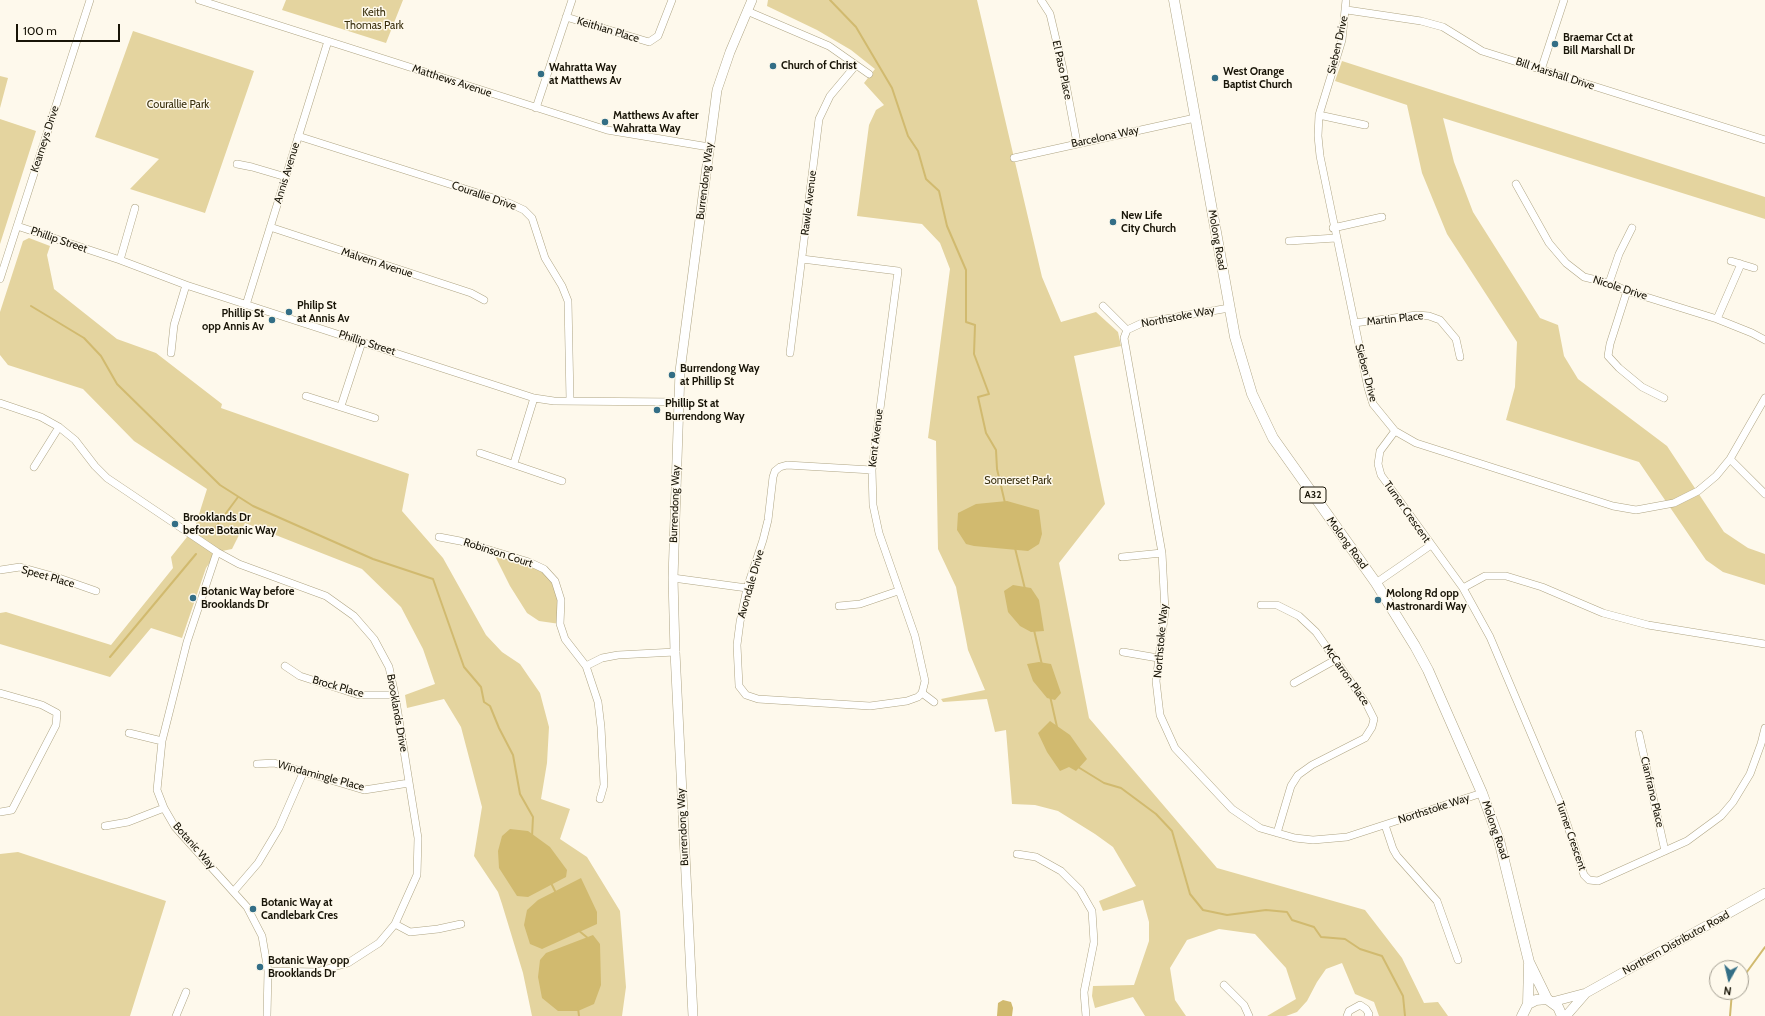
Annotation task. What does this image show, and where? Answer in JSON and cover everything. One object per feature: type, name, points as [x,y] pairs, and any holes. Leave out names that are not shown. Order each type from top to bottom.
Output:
[{"type":"highway","name":"Molong Road","points":[[1174,0],[1229,308],[1243,365],[1252,394],[1264,422],[1289,462],[1376,583],[1428,670],[1482,793],[1499,840],[1511,881],[1529,962],[1528,1004]]},
{"type":"highway","name":"Molong Road","points":[[1529,962],[1549,1000]]},
{"type":"highway","points":[[1528,1004],[1536,1000],[1549,1000]]},
{"type":"highway","name":"A32","points":[[1549,1000],[1558,1007],[1562,1016]]},
{"type":"highway","name":"A32","points":[[1522,1016],[1528,1004]]},
{"type":"main road","name":"Burrendong Way","points":[[693,1016],[675,652],[673,578],[678,402],[680,371],[717,90],[728,58],[752,0]]},
{"type":"main road","name":"Northern Distributor Road","points":[[1549,1000],[1586,993],[1765,893]]},
{"type":"main road","name":"Northern Distributor Road","points":[[1566,1016],[1586,993]]},
{"type":"street","name":"Kearneys Drive","points":[[0,279],[90,0]]},
{"type":"street","name":"Matthews Avenue","points":[[199,0],[622,134],[709,147]]},
{"type":"street","points":[[536,108],[572,0]]},
{"type":"street","name":"Keithian Place","points":[[566,17],[649,42],[658,36],[672,0]]},
{"type":"street","name":"El Paso Place","points":[[1041,0],[1050,14],[1077,143]]},
{"type":"street","name":"Sieben Drive","points":[[1346,0],[1342,40],[1319,115],[1318,136],[1320,156],[1333,228],[1373,404],[1395,431],[1416,443],[1613,506],[1636,510],[1674,503],[1698,491],[1716,476],[1730,459],[1765,398]]},
{"type":"street","points":[[1541,70],[1564,0]]},
{"type":"street","name":"Bill Marshall Drive","points":[[1346,10],[1443,27],[1482,51],[1765,140]]},
{"type":"street","points":[[747,11],[829,46],[869,74]]},
{"type":"street","name":"Annis Avenue","points":[[246,305],[328,41]]},
{"type":"street","name":"Rawle Avenue","points":[[790,353],[819,119],[830,96],[856,65]]},
{"type":"street","points":[[1319,115],[1365,125]]},
{"type":"street","name":"Barcelona Way","points":[[1014,158],[1195,118]]},
{"type":"street","name":"Courallie Drive","points":[[298,136],[509,203],[524,210],[532,218],[545,258],[562,286],[568,301],[570,400]]},
{"type":"street","points":[[237,164],[286,177]]},
{"type":"street","name":"Nicole Drive","points":[[1516,184],[1549,244],[1566,263],[1584,277],[1609,283],[1627,291],[1717,319],[1752,333],[1765,340]]},
{"type":"street","points":[[120,260],[135,208]]},
{"type":"street","points":[[1333,228],[1382,217]]},
{"type":"street","name":"Phillip Street","points":[[17,226],[120,260],[186,285],[246,305],[534,398],[554,401],[678,402]]},
{"type":"street","name":"Malvern Avenue","points":[[270,227],[471,293],[484,300]]},
{"type":"street","points":[[1609,283],[1619,254],[1632,228]]},
{"type":"street","points":[[1289,241],[1336,238]]},
{"type":"street","name":"Kent Avenue","points":[[802,259],[898,271],[872,470],[873,505],[879,533],[898,591],[908,611],[915,636],[925,681],[925,687],[922,693]]},
{"type":"street","points":[[1731,261],[1754,268]]},
{"type":"street","points":[[1717,319],[1740,264]]},
{"type":"street","points":[[171,353],[174,325],[186,285]]},
{"type":"street","points":[[1627,291],[1610,344],[1608,356],[1619,368],[1642,387],[1664,398]]},
{"type":"street","name":"Northstoke Way","points":[[1103,306],[1127,330]]},
{"type":"street","name":"Northstoke Way","points":[[1127,330],[1142,324],[1229,308]]},
{"type":"street","name":"Martin Place","points":[[1354,323],[1417,315],[1429,316],[1440,320],[1456,339],[1460,357]]},
{"type":"street","name":"Northstoke Way","points":[[1127,330],[1125,340],[1162,553],[1165,611],[1156,681],[1160,715],[1175,748],[1232,809],[1260,828],[1294,838],[1313,840],[1347,837],[1482,793]]},
{"type":"street","points":[[341,406],[362,342]]},
{"type":"street","points":[[306,396],[375,418]]},
{"type":"street","points":[[514,464],[534,398]]},
{"type":"street","name":"Brooklands Drive","points":[[0,403],[41,417],[59,427],[75,440],[95,466],[107,478],[217,552],[246,567],[326,596],[354,616],[374,639],[388,667],[395,695],[418,838],[417,875],[395,924],[379,943],[348,963],[316,972],[268,971]]},
{"type":"street","points":[[34,467],[59,427]]},
{"type":"street","name":"Turner Crescent","points":[[1395,431],[1380,451],[1378,464],[1381,475],[1463,588],[1490,637],[1559,800],[1584,875],[1589,880],[1598,881],[1687,841],[1720,816],[1733,802],[1750,774],[1765,728]]},
{"type":"street","points":[[480,453],[562,481]]},
{"type":"street","points":[[1730,459],[1765,494]]},
{"type":"street","name":"Avondale Drive","points":[[872,470],[795,466],[780,467],[773,477],[768,520],[747,588],[740,622],[737,645],[739,686],[746,695],[758,698],[870,706],[907,701],[918,697],[922,693]]},
{"type":"street","name":"Robinson Court","points":[[439,537],[460,541],[529,562],[544,569],[555,581],[561,600],[560,624],[565,639],[586,666],[598,702],[604,785],[600,799]]},
{"type":"street","points":[[1376,583],[1431,545]]},
{"type":"street","name":"Botanic Way","points":[[217,552],[187,642],[162,741],[157,790],[164,808],[175,827],[247,907],[262,936],[268,971],[267,1016]]},
{"type":"street","points":[[1122,557],[1162,553]]},
{"type":"street","name":"Speet Place","points":[[0,570],[20,567],[56,577],[96,591]]},
{"type":"street","points":[[1463,588],[1485,576],[1506,576],[1542,587],[1603,613],[1648,625],[1765,644]]},
{"type":"street","points":[[673,578],[747,588]]},
{"type":"street","points":[[839,606],[860,604],[898,591]]},
{"type":"street","name":"McCarron Place","points":[[1260,605],[1277,605],[1298,616],[1316,632],[1367,705],[1374,719],[1372,727],[1365,738],[1312,765],[1298,775],[1291,786],[1277,832]]},
{"type":"street","points":[[586,666],[602,658],[618,655],[675,652]]},
{"type":"street","points":[[1123,652],[1158,658]]},
{"type":"street","points":[[1294,683],[1335,660]]},
{"type":"street","name":"Brock Place","points":[[285,666],[300,676],[359,695],[395,695]]},
{"type":"street","points":[[0,692],[42,705],[57,713],[56,725],[12,810],[0,812]]},
{"type":"street","points":[[922,693],[934,702]]},
{"type":"street","points":[[129,733],[162,741]]},
{"type":"street","name":"Cianfrano Place","points":[[1638,734],[1665,851]]},
{"type":"street","name":"Windamingle Place","points":[[257,764],[274,764],[364,790],[409,783]]},
{"type":"street","points":[[234,891],[258,863],[276,834],[304,773]]},
{"type":"street","points":[[106,826],[128,822],[164,808]]},
{"type":"street","points":[[1385,825],[1393,849],[1397,856],[1437,901],[1458,960]]},
{"type":"street","points":[[1017,854],[1036,857],[1061,871],[1080,890],[1092,911],[1094,942],[1084,992],[1086,1016]]},
{"type":"street","points":[[395,924],[410,932],[438,929],[461,924]]},
{"type":"street","points":[[1224,985],[1244,1005],[1249,1016]]},
{"type":"street","points":[[176,1016],[186,992]]},
{"type":"street","points":[[1348,1016],[1349,1011],[1360,1005],[1366,1009],[1369,1014],[1368,1016]]},
{"type":"green space","name":"Keith Thomas Park","points":[[286,0],[403,0],[386,43],[282,10]]},
{"type":"green space","name":"Somerset Park","points":[[768,0],[977,0],[1042,277],[1061,322],[1096,312],[1118,332],[1121,346],[1074,356],[1105,504],[1059,563],[1089,718],[1217,868],[1365,910],[1402,958],[1424,1003],[1438,1002],[1448,1016],[1379,1016],[1374,1002],[1355,994],[1342,963],[1326,969],[1307,1001],[1297,1012],[1286,1016],[1267,1016],[1296,999],[1286,968],[1255,934],[1219,929],[1187,940],[1170,968],[1175,1000],[1186,1016],[1145,1016],[1133,997],[1095,1008],[1092,996],[1093,986],[1134,985],[1149,941],[1149,922],[1143,900],[1103,911],[1099,901],[1136,886],[1113,847],[1058,811],[1035,805],[1012,804],[1006,730],[995,732],[987,699],[943,702],[941,699],[985,690],[968,650],[956,587],[938,549],[936,441],[928,438],[950,269],[940,243],[922,224],[857,216],[869,125],[876,110],[884,105],[864,83],[875,69],[851,50],[817,30],[767,6]]},
{"type":"green space","name":"Courallie Park","points":[[133,31],[254,71],[205,213],[130,189],[159,159],[95,137]]},
{"type":"green space","points":[[1342,61],[1765,197],[1765,219],[1443,118],[1454,162],[1473,212],[1540,318],[1558,325],[1564,356],[1578,379],[1667,446],[1724,532],[1748,548],[1765,554],[1765,585],[1723,572],[1706,560],[1639,462],[1506,420],[1515,387],[1517,342],[1447,234],[1422,173],[1407,105],[1335,81]]},
{"type":"green space","points":[[0,76],[8,78],[0,108]]},
{"type":"green space","points":[[0,119],[36,131],[0,244]]},
{"type":"green space","points":[[29,238],[50,246],[47,255],[54,289],[117,339],[156,353],[222,404],[221,408],[409,474],[402,511],[443,558],[486,635],[502,652],[520,664],[540,693],[549,727],[547,763],[541,799],[570,809],[560,839],[587,857],[620,911],[626,987],[622,1016],[532,1016],[523,973],[498,892],[474,856],[482,807],[461,727],[444,699],[407,708],[405,695],[435,684],[423,649],[401,607],[362,569],[245,523],[232,549],[217,552],[206,568],[182,638],[151,628],[110,677],[0,644],[0,613],[6,612],[111,645],[173,568],[171,557],[195,527],[207,489],[134,441],[83,389],[8,365],[0,355],[0,312],[23,241]]},
{"type":"green space","points":[[492,550],[529,562],[555,581],[560,624],[539,621],[527,613],[510,586]]},
{"type":"green space","points":[[18,852],[166,901],[130,1016],[0,1016],[0,854]]},
{"type":"shaded area","points":[[1007,501],[1039,510],[1042,534],[1039,544],[1028,551],[966,544],[957,530],[958,513],[976,504]]},
{"type":"shaded area","points":[[1013,585],[1031,588],[1039,600],[1044,631],[1031,632],[1020,626],[1008,612],[1004,591]]},
{"type":"shaded area","points":[[1039,662],[1051,664],[1061,693],[1055,700],[1047,698],[1033,681],[1027,664]]},
{"type":"shaded area","points":[[1050,721],[1070,735],[1087,759],[1076,771],[1069,767],[1060,771],[1047,752],[1038,733]]},
{"type":"shaded area","points":[[510,829],[528,831],[550,847],[567,870],[566,877],[528,897],[517,896],[499,868],[498,851],[502,836]]},
{"type":"shaded area","points":[[581,878],[597,912],[597,924],[542,949],[530,944],[524,925],[527,910],[538,900]]},
{"type":"shaded area","points":[[593,935],[600,944],[601,985],[594,1004],[578,1011],[558,1011],[542,998],[538,977],[540,960],[546,953]]},
{"type":"shaded area","points":[[1003,1000],[1011,1002],[1013,1008],[1012,1016],[997,1016],[998,1003]]},
{"type":"waterway","points":[[830,0],[856,27],[892,88],[908,136],[918,151],[926,179],[939,191],[947,226],[966,270],[966,322],[975,325],[974,354],[989,394],[978,397],[986,433],[996,450],[997,469],[1005,503]]},
{"type":"waterway","points":[[31,306],[84,338],[101,356],[117,384],[220,485],[253,506],[373,559],[433,579],[464,667],[481,687],[484,702],[490,706],[499,728],[513,755],[520,794],[533,817],[532,837]]},
{"type":"waterway","points":[[215,528],[238,497]]},
{"type":"waterway","points":[[1015,548],[1025,589]]},
{"type":"waterway","points":[[110,657],[196,554]]},
{"type":"waterway","points":[[1034,630],[1042,665]]},
{"type":"waterway","points":[[1050,696],[1057,727]]},
{"type":"waterway","points":[[1078,767],[1104,783],[1121,788],[1156,814],[1172,831],[1190,894],[1203,910],[1227,915],[1266,910],[1287,912],[1292,920],[1314,927],[1321,937],[1345,939],[1360,949],[1382,956],[1403,996],[1405,1016]]},
{"type":"waterway","points":[[551,883],[556,893]]},
{"type":"waterway","points":[[578,930],[589,939]]},
{"type":"waterway","points":[[1749,969],[1765,947]]},
{"type":"waterway","points":[[1730,1016],[1731,1000]]},
{"type":"waterway","points":[[578,1008],[579,1016]]},
{"type":"place","name":"Braemar Cct at Bill Marshall Dr","points":[[1555,44]]},
{"type":"place","name":"Church of Christ","points":[[773,66]]},
{"type":"place","name":"Wahratta Way at Matthews Av","points":[[541,74]]},
{"type":"place","name":"West Orange Baptist Church","points":[[1215,78]]},
{"type":"place","name":"Matthews Av after Wahratta Way","points":[[605,122]]},
{"type":"place","name":"New Life City Church","points":[[1113,222]]},
{"type":"place","name":"Philip St at Annis Av","points":[[289,312]]},
{"type":"place","name":"Phillip St opp Annis Av","points":[[272,320]]},
{"type":"place","name":"Burrendong Way at Phillip St","points":[[672,375]]},
{"type":"place","name":"Phillip St at Burrendong Way","points":[[657,410]]},
{"type":"place","name":"Brooklands Dr before Botanic Way","points":[[175,524]]},
{"type":"place","name":"Botanic Way before Brooklands Dr","points":[[193,598]]},
{"type":"place","name":"Molong Rd opp Mastronardi Way","points":[[1378,600]]},
{"type":"place","name":"Botanic Way at Candlebark Cres","points":[[253,909]]},
{"type":"place","name":"Botanic Way opp Brooklands Dr","points":[[260,967]]}]
